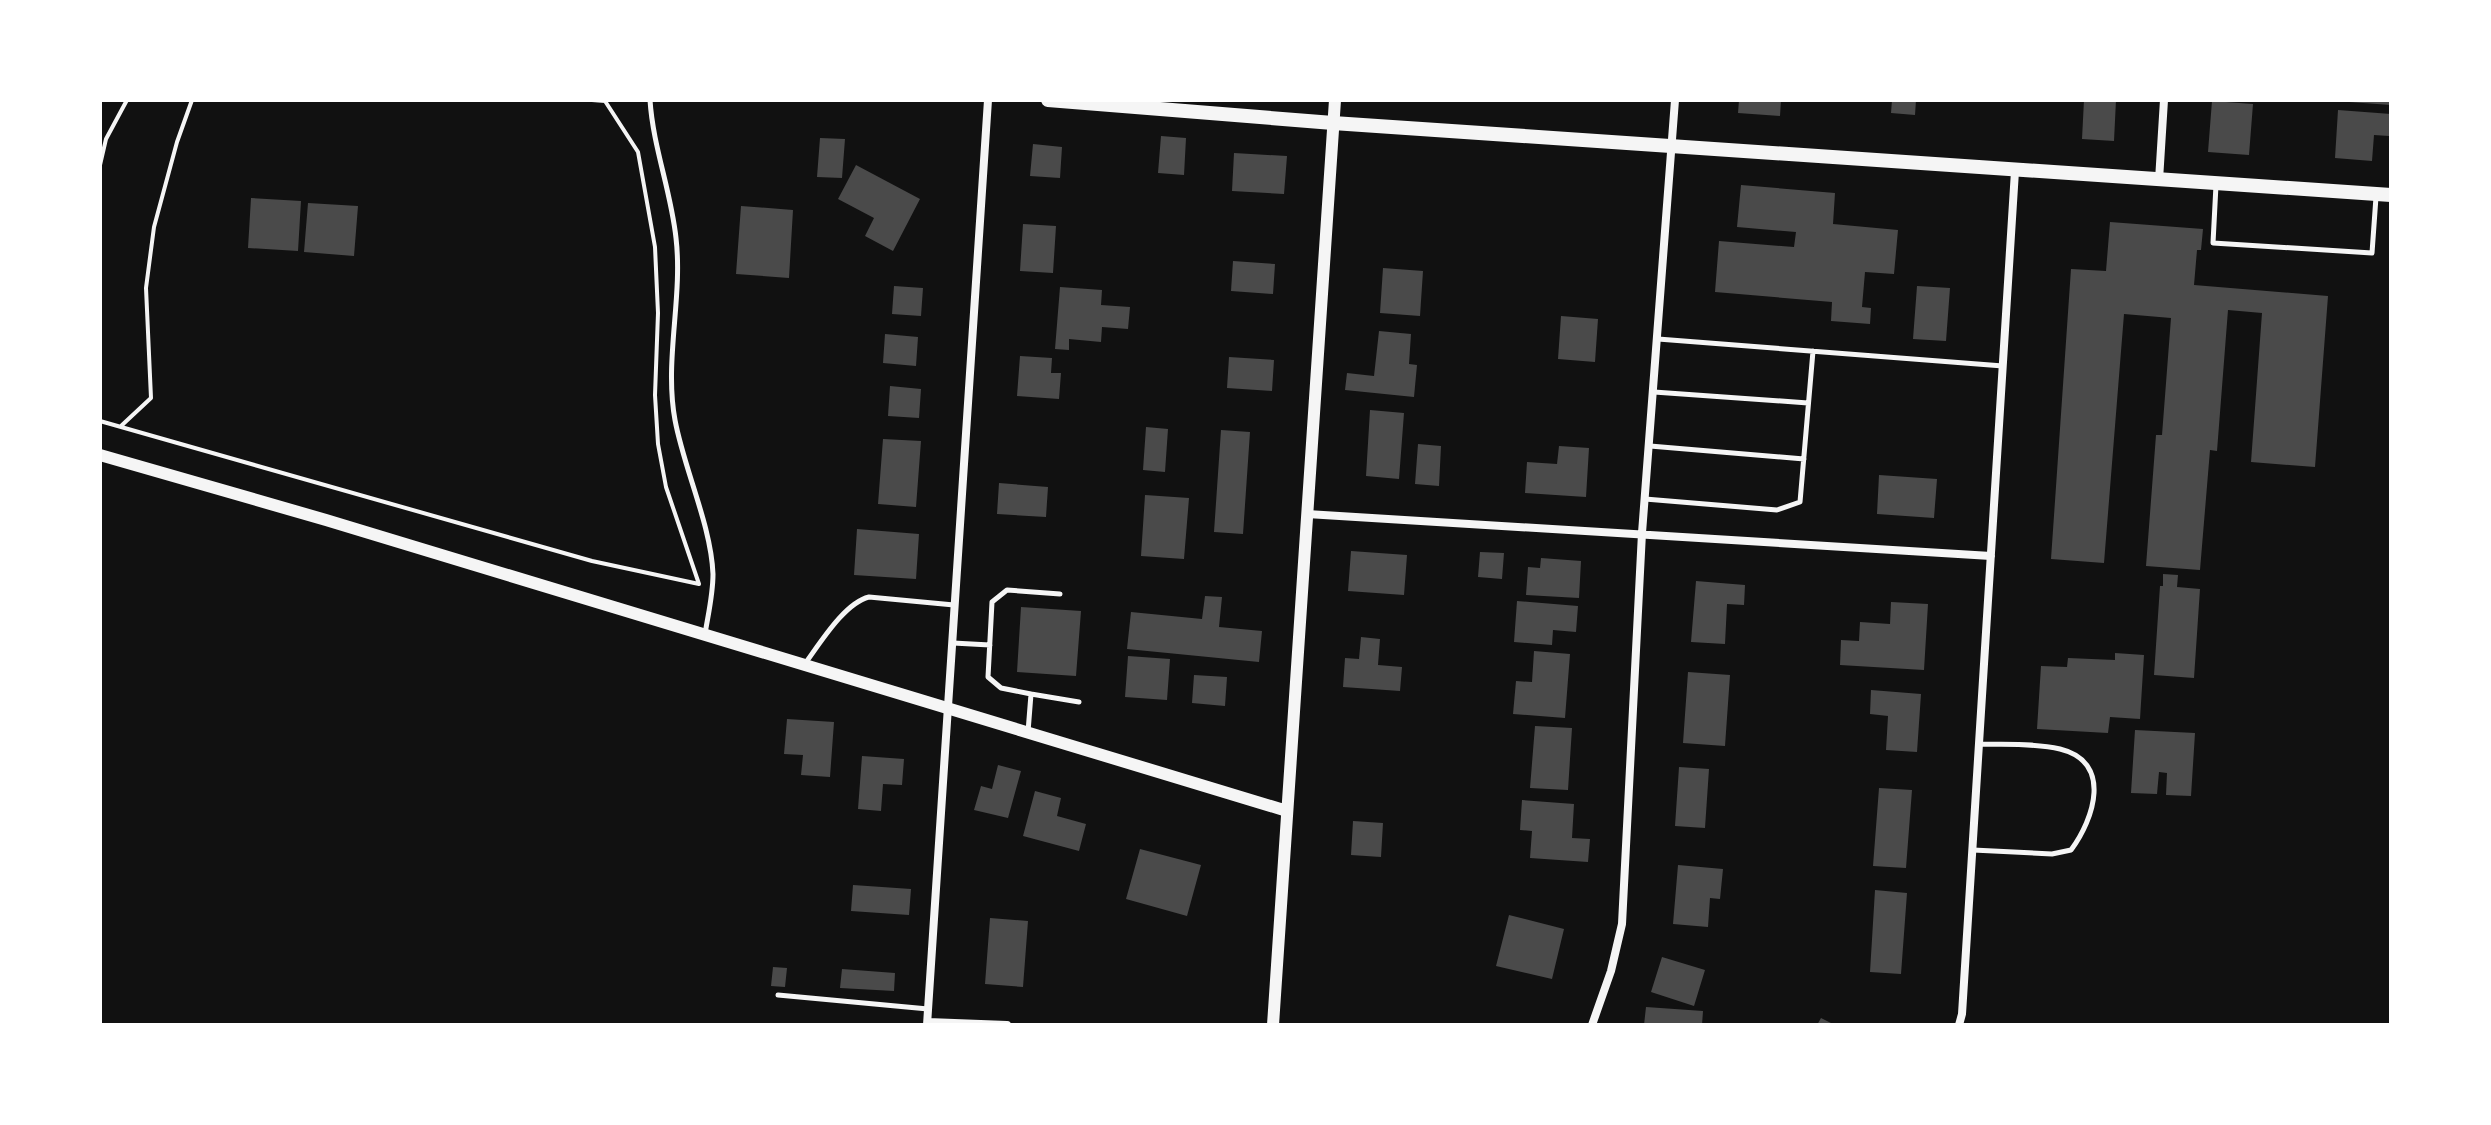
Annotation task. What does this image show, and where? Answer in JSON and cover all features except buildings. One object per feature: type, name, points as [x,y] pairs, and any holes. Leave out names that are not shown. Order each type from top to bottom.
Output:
[{"type":"main road","points":[[1048,100],[1333,123],[2383,195]]},
{"type":"street","points":[[988,100],[928,1023],[1007,1025]]},
{"type":"street","points":[[1273,1025],[1335,100]]},
{"type":"street","points":[[1592,1025],[1611,971],[1622,924],[1642,533],[1675,100]]},
{"type":"street","points":[[2159,180],[2164,100]]},
{"type":"street","points":[[1959,1025],[1973,850],[2015,171]]},
{"type":"street","points":[[100,455],[326,520],[1287,811]]},
{"type":"street","points":[[1307,514],[1991,556]]},
{"type":"lane","points":[[650,100],[652,125],[676,236],[675,418],[713,572],[704,635]]},
{"type":"lane","points":[[2216,184],[2213,243],[2372,253],[2383,195]]},
{"type":"lane","points":[[1657,339],[2003,366]]},
{"type":"lane","points":[[1645,499],[1777,510],[1800,502],[1813,351]]},
{"type":"lane","points":[[1653,392],[1808,403]]},
{"type":"lane","points":[[1649,446],[1804,459]]},
{"type":"lane","points":[[1060,594],[1007,590],[992,602],[988,677],[1001,688],[1079,702]]},
{"type":"lane","points":[[803,665],[837,621],[861,599],[869,597],[955,605]]},
{"type":"lane","points":[[953,643],[990,645]]},
{"type":"lane","points":[[1028,733],[1031,694]]},
{"type":"lane","points":[[1973,850],[2052,854],[2071,850],[2094,810],[2094,786],[2087,763],[2071,753],[2058,748],[1979,744]]},
{"type":"lane","points":[[778,995],[929,1010]]},
{"type":"path","points":[[100,165],[106,139],[127,100]]},
{"type":"path","points":[[120,427],[151,398],[146,288],[154,227],[192,100]]},
{"type":"path","points":[[100,421],[592,561],[699,584],[666,487],[658,444],[655,247],[638,152],[605,101],[592,100]]}]
